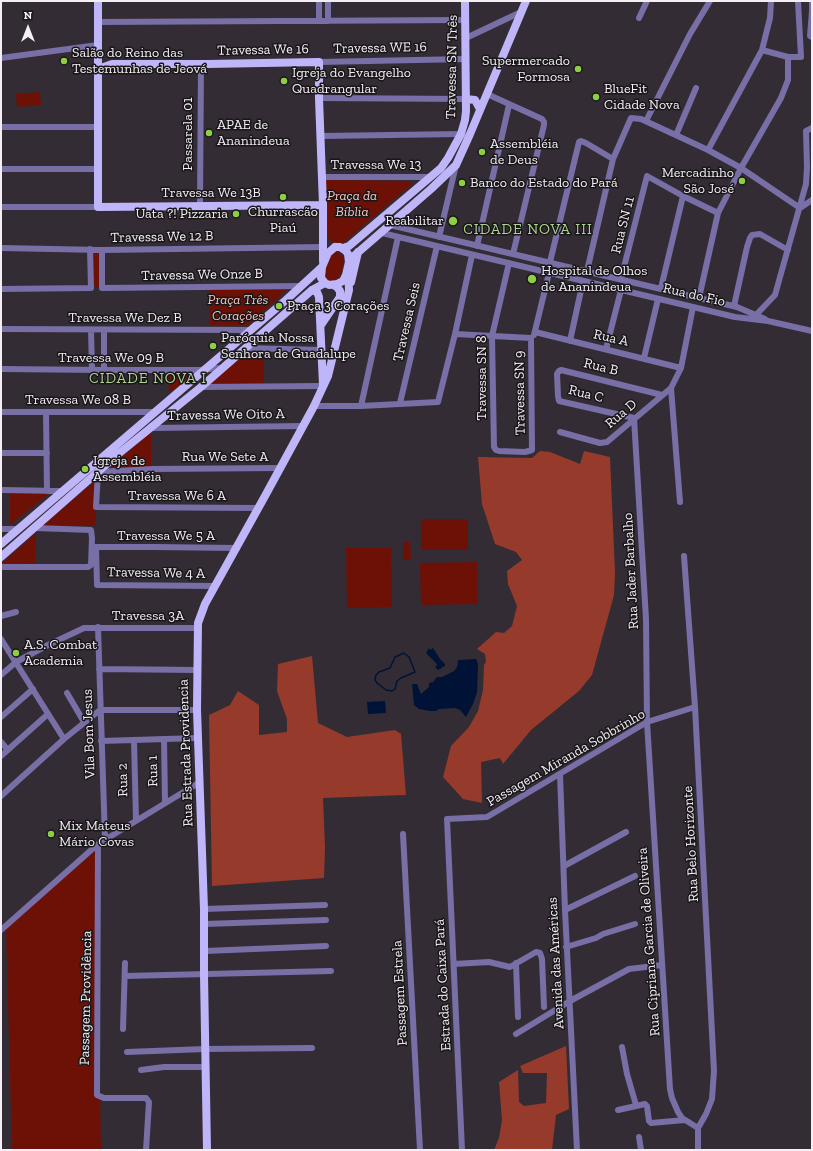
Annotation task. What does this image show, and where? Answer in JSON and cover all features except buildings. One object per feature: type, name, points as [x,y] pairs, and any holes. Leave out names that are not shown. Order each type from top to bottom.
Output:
[{"type":"main road","points":[[98,1],[98,207]]},
{"type":"main road","name":"Travessa SN Três","points":[[339,248],[349,246],[441,168],[461,134],[465,120],[466,99],[466,1]]},
{"type":"main road","points":[[1,557],[151,426],[201,387],[220,368],[312,290],[343,281],[349,266],[358,252],[382,233],[456,165],[488,94],[526,1]]},
{"type":"main road","points":[[98,55],[102,60],[112,64]]},
{"type":"main road","points":[[319,62],[320,136],[324,205],[323,264],[321,278],[329,284],[337,287],[340,291],[340,297],[321,325]]},
{"type":"main road","name":"Travessa We 16","points":[[112,64],[319,62]]},
{"type":"main road","points":[[98,69],[112,64]]},
{"type":"main road","points":[[466,99],[475,100],[480,109]]},
{"type":"main road","name":"Travessa We 13B","points":[[98,207],[324,205]]},
{"type":"main road","points":[[387,214],[392,216],[392,223]]},
{"type":"main road","points":[[324,230],[330,243],[348,254],[349,266]]},
{"type":"main road","points":[[368,230],[368,235],[373,240]]},
{"type":"main road","points":[[1,544],[301,286],[323,264],[328,253],[339,248]]},
{"type":"main road","points":[[348,290],[358,252]]},
{"type":"main road","name":"Rua Estrada Providencia","points":[[207,1150],[204,975],[205,951],[197,710],[197,628],[200,614],[314,406],[328,376],[333,360],[348,290],[349,266]]},
{"type":"main road","name":"Rua Estrada Providencia","points":[[312,290],[317,292],[319,295],[323,386]]},
{"type":"main road","points":[[95,463],[98,472]]},
{"type":"street","points":[[319,1],[319,20]]},
{"type":"street","points":[[328,1],[328,20]]},
{"type":"street","points":[[639,18],[647,1]]},
{"type":"street","points":[[646,121],[687,41],[710,1]]},
{"type":"street","points":[[708,150],[762,50],[770,18],[771,1]]},
{"type":"street","points":[[762,50],[788,57],[801,57],[798,1]]},
{"type":"street","points":[[812,1],[810,36],[812,37]]},
{"type":"street","points":[[466,38],[521,12]]},
{"type":"street","points":[[98,22],[465,20]]},
{"type":"street","points":[[1,58],[98,45]]},
{"type":"street","points":[[699,298],[718,213],[741,168],[781,98],[788,80],[788,57]]},
{"type":"street","name":"Travessa WE 16","points":[[319,62],[466,59]]},
{"type":"street","name":"Passarela 01","points":[[200,206],[201,64]]},
{"type":"street","points":[[676,135],[696,88]]},
{"type":"street","points":[[488,94],[542,119],[544,122],[514,254]]},
{"type":"street","points":[[319,98],[466,99]]},
{"type":"street","points":[[476,246],[509,104]]},
{"type":"street","points":[[586,271],[613,160],[631,118],[646,121],[708,150],[741,168],[800,208]]},
{"type":"street","points":[[1,127],[99,127]]},
{"type":"street","points":[[755,317],[775,295],[788,250],[807,176],[809,129]]},
{"type":"street","points":[[320,136],[461,134]]},
{"type":"street","points":[[550,262],[578,144],[581,141],[586,143],[613,160]]},
{"type":"street","points":[[439,237],[456,165]]},
{"type":"street","points":[[1,169],[98,169]]},
{"type":"street","name":"Rua SN 11","points":[[621,279],[647,176],[683,196]]},
{"type":"street","name":"Travessa We 13","points":[[322,177],[430,177]]},
{"type":"street","points":[[661,288],[683,196],[718,213]]},
{"type":"street","points":[[800,208],[812,200]]},
{"type":"street","name":"Travessa We 13B","points":[[1,207],[98,207]]},
{"type":"street","name":"Rua do Fio","points":[[392,223],[476,246],[576,268],[734,306],[755,317],[812,331]]},
{"type":"street","name":"Rua do Fio","points":[[382,233],[735,318],[755,317]]},
{"type":"street","points":[[734,306],[750,238],[752,235],[760,234],[788,250]]},
{"type":"street","points":[[361,406],[398,237]]},
{"type":"street","name":"Travessa Seis","points":[[400,403],[437,246]]},
{"type":"street","name":"Travessa We 12 B","points":[[1,248],[102,250],[323,247]]},
{"type":"street","points":[[1,289],[91,288],[90,249]]},
{"type":"street","name":"Travessa We Onze B","points":[[102,250],[102,288],[301,286]]},
{"type":"street","points":[[314,406],[361,406],[438,402],[455,334],[472,255]]},
{"type":"street","name":"Travessa SN 8","points":[[494,447],[492,336],[509,263]]},
{"type":"street","points":[[562,276],[565,272],[564,266]]},
{"type":"street","points":[[572,279],[572,273],[576,268]]},
{"type":"street","name":"Travessa SN 9","points":[[494,447],[496,450],[502,452],[529,452],[532,450],[533,335],[549,273]]},
{"type":"street","points":[[570,341],[583,281]]},
{"type":"street","points":[[606,349],[620,290]]},
{"type":"street","points":[[644,358],[658,299]]},
{"type":"street","name":"Rua D","points":[[560,432],[600,443],[605,442],[671,388],[681,368],[693,307]]},
{"type":"street","name":"Travessa We Dez B","points":[[1,329],[249,330]]},
{"type":"street","points":[[91,330],[92,370]]},
{"type":"street","points":[[104,330],[104,370]]},
{"type":"street","name":"Rua A","points":[[455,334],[492,336],[533,335],[606,349],[681,368]]},
{"type":"street","points":[[245,348],[322,350]]},
{"type":"street","name":"Travessa We 09 B","points":[[1,369],[104,370],[220,368]]},
{"type":"street","name":"Rua B","points":[[558,396],[557,374],[561,370],[662,395]]},
{"type":"street","points":[[201,387],[323,386]]},
{"type":"street","points":[[671,388],[680,502]]},
{"type":"street","name":"Rua C","points":[[558,396],[559,401],[634,418]]},
{"type":"street","name":"Travessa We 08 B","points":[[1,412],[154,412]]},
{"type":"street","points":[[46,413],[47,490]]},
{"type":"street","name":"Rua Jader Barbalho","points":[[634,418],[646,619],[647,722]]},
{"type":"street","name":"Travessa We Oito A","points":[[151,426],[153,428],[303,426]]},
{"type":"street","points":[[1,453],[47,453]]},
{"type":"street","name":"Rua We Sete A","points":[[98,472],[153,469],[280,468]]},
{"type":"street","name":"Travessa We 6 A","points":[[98,472],[96,507],[258,508]]},
{"type":"street","points":[[1,490],[62,491]]},
{"type":"street","points":[[1,567],[88,567],[91,565],[94,549],[92,531],[88,529],[35,528]]},
{"type":"street","points":[[1,529],[18,529]]},
{"type":"street","name":"Travessa We 5 A","points":[[94,549],[154,547],[237,548]]},
{"type":"street","name":"Travessa We 4 A","points":[[94,549],[97,585],[215,586]]},
{"type":"street","name":"Rua Belo Horizonte","points":[[684,556],[695,707],[714,1071],[712,1099],[698,1128]]},
{"type":"street","points":[[1,616],[16,612]]},
{"type":"street","name":"Vila Bom Jesus","points":[[98,627],[105,839]]},
{"type":"street","name":"Travessa 3A","points":[[16,662],[48,644],[84,628],[197,628]]},
{"type":"street","points":[[1,639],[64,739]]},
{"type":"street","points":[[1,676],[16,662]]},
{"type":"street","points":[[99,669],[197,670]]},
{"type":"street","points":[[1,717],[33,689]]},
{"type":"street","points":[[66,693],[84,722]]},
{"type":"street","name":"Passagem Miranda Sobbrinho","points":[[447,819],[487,817],[647,722],[695,707]]},
{"type":"street","points":[[1,796],[64,739],[100,710],[197,710]]},
{"type":"street","points":[[1,756],[48,714]]},
{"type":"street","name":"Rua Cipriana Garcia de Oliveira","points":[[647,722],[670,1089],[675,1106],[685,1120],[698,1128]]},
{"type":"street","points":[[101,740],[198,738]]},
{"type":"street","name":"Rua 1","points":[[164,739],[166,802]]},
{"type":"street","name":"Rua 2","points":[[134,740],[136,820]]},
{"type":"street","points":[[1,742],[8,750]]},
{"type":"street","name":"Avenida das Américas","points":[[560,774],[566,947],[577,1150]]},
{"type":"street","points":[[1,930],[98,844],[200,782]]},
{"type":"street","name":"Estrada do Caixa Pará","points":[[447,819],[462,1150]]},
{"type":"street","points":[[564,866],[626,832]]},
{"type":"street","name":"Passagem Estrela","points":[[403,834],[420,1150]]},
{"type":"street","name":"Passagem Providência","points":[[98,844],[97,1095],[104,1098],[146,1098],[149,1104],[146,1150]]},
{"type":"street","points":[[565,910],[635,876]]},
{"type":"street","points":[[204,909],[325,905]]},
{"type":"street","points":[[204,924],[326,920]]},
{"type":"street","points":[[566,947],[635,924]]},
{"type":"street","points":[[205,951],[326,946]]},
{"type":"street","points":[[454,964],[489,962],[508,967],[536,952],[541,954],[544,1006]]},
{"type":"street","points":[[123,1029],[125,963]]},
{"type":"street","points":[[516,963],[518,1017]]},
{"type":"street","points":[[516,1034],[570,1001],[630,970],[662,965]]},
{"type":"street","points":[[125,976],[331,971]]},
{"type":"street","points":[[622,1047],[626,1074],[636,1105]]},
{"type":"street","points":[[127,1052],[205,1049],[312,1048]]},
{"type":"street","points":[[141,1070],[164,1067],[206,1067]]},
{"type":"street","points":[[618,1110],[646,1104],[649,1121],[651,1123],[685,1120]]},
{"type":"street","points":[[698,1128],[698,1150]]},
{"type":"street","points":[[639,1136],[641,1150]]},
{"type":"green space","points":[[40,92],[41,105],[17,107],[16,94]]},
{"type":"green space","name":"Praça da Bíblia","points":[[324,180],[409,181],[411,182],[411,185],[342,244],[334,244],[327,235],[327,190],[324,186]]},
{"type":"green space","points":[[94,251],[99,251],[99,287],[94,286]]},
{"type":"green space","points":[[338,252],[344,257],[342,272],[337,280],[331,282],[326,279],[324,275],[328,260],[333,253]]},
{"type":"green space","name":"Praça Três Corações","points":[[209,290],[287,290],[248,325],[210,325]]},
{"type":"green space","points":[[244,351],[263,351],[264,383],[208,384]]},
{"type":"green space","points":[[192,371],[194,374],[169,393],[168,372]]},
{"type":"green space","points":[[151,432],[151,467],[110,467]]},
{"type":"green space","points":[[95,481],[95,526],[42,526]]},
{"type":"green space","points":[[10,492],[51,492],[10,525]]},
{"type":"green space","points":[[421,519],[468,519],[468,550],[421,550]]},
{"type":"green space","points":[[36,533],[35,564],[2,563]]},
{"type":"green space","points":[[403,542],[410,542],[411,560],[403,560]]},
{"type":"green space","points":[[346,548],[391,548],[392,607],[347,608]]},
{"type":"green space","points":[[477,562],[478,604],[421,605],[420,563]]},
{"type":"green space","points":[[96,850],[101,1150],[12,1150],[6,928]]},
{"type":"shaded area","points":[[540,451],[550,452],[580,464],[584,451],[610,457],[615,573],[614,595],[592,675],[579,691],[531,730],[503,764],[500,758],[481,762],[482,803],[463,799],[443,777],[451,746],[469,727],[478,711],[483,690],[484,665],[486,662],[485,654],[477,649],[496,632],[504,633],[512,626],[517,606],[508,584],[507,571],[522,560],[516,552],[495,544],[482,504],[478,457],[532,458]]},
{"type":"shaded area","points":[[312,656],[318,723],[347,737],[395,730],[401,734],[406,795],[323,798],[325,848],[324,878],[212,886],[209,715],[230,705],[238,691],[259,705],[259,735],[287,732],[287,719],[277,691],[278,664]]},
{"type":"shaded area","points":[[566,1046],[569,1109],[556,1115],[552,1150],[494,1150],[499,1138],[502,1120],[499,1082],[518,1070],[519,1102],[524,1106],[546,1103],[547,1073],[523,1073],[520,1066]]},
{"type":"water","points":[[429,648],[430,650],[433,648],[445,666],[438,670],[435,667],[437,665],[436,663],[426,653]]},
{"type":"water","points":[[476,659],[478,664],[477,693],[466,717],[460,710],[455,708],[430,711],[419,709],[414,705],[412,684],[417,684],[421,694],[429,687],[429,683],[433,682],[437,677],[442,677],[454,671],[457,667],[458,660]]},
{"type":"water","points":[[385,701],[386,713],[368,714],[367,702]]},
{"type":"waterway","points":[[404,653],[409,657],[415,672],[397,681],[395,689],[392,691],[386,690],[377,683],[375,680],[376,675],[379,672],[390,668],[395,657],[404,653]]},
{"type":"place","name":"Salão do Reino das Testemunhas de Jeová","points":[[64,61]]},
{"type":"place","name":"Supermercado Formosa","points":[[578,69]]},
{"type":"place","name":"Igreja do Evangelho Quadrangular","points":[[284,81]]},
{"type":"place","name":"BlueFit Cidade Nova","points":[[596,97]]},
{"type":"place","name":"APAE de Ananindeua","points":[[209,133]]},
{"type":"place","name":"Assembléia de Deus","points":[[482,152]]},
{"type":"place","name":"Mercadinho São José","points":[[742,181]]},
{"type":"place","name":"Banco do Estado do Pará","points":[[462,183]]},
{"type":"place","name":"Churrascão Piaú","points":[[283,197]]},
{"type":"place","name":"Uata ?! Pizzaria","points":[[236,214]]},
{"type":"place","name":"Reabilitar","points":[[453,221]]},
{"type":"place","name":"Hospital de Olhos de Ananindeua","points":[[532,279]]},
{"type":"place","name":"Praça 3 Corações","points":[[279,306]]},
{"type":"place","name":"Paróquia Nossa Senhora de Guadalupe","points":[[213,346]]},
{"type":"place","name":"Igreja de Assembléia","points":[[85,469]]},
{"type":"place","name":"A.S. Combat Academia","points":[[16,653]]},
{"type":"place","name":"Mix Mateus Mário Covas","points":[[51,834]]},
{"type":"district","name":"CIDADE NOVA III","points":[[528,230]]},
{"type":"district","name":"CIDADE NOVA I","points":[[148,379]]}]
